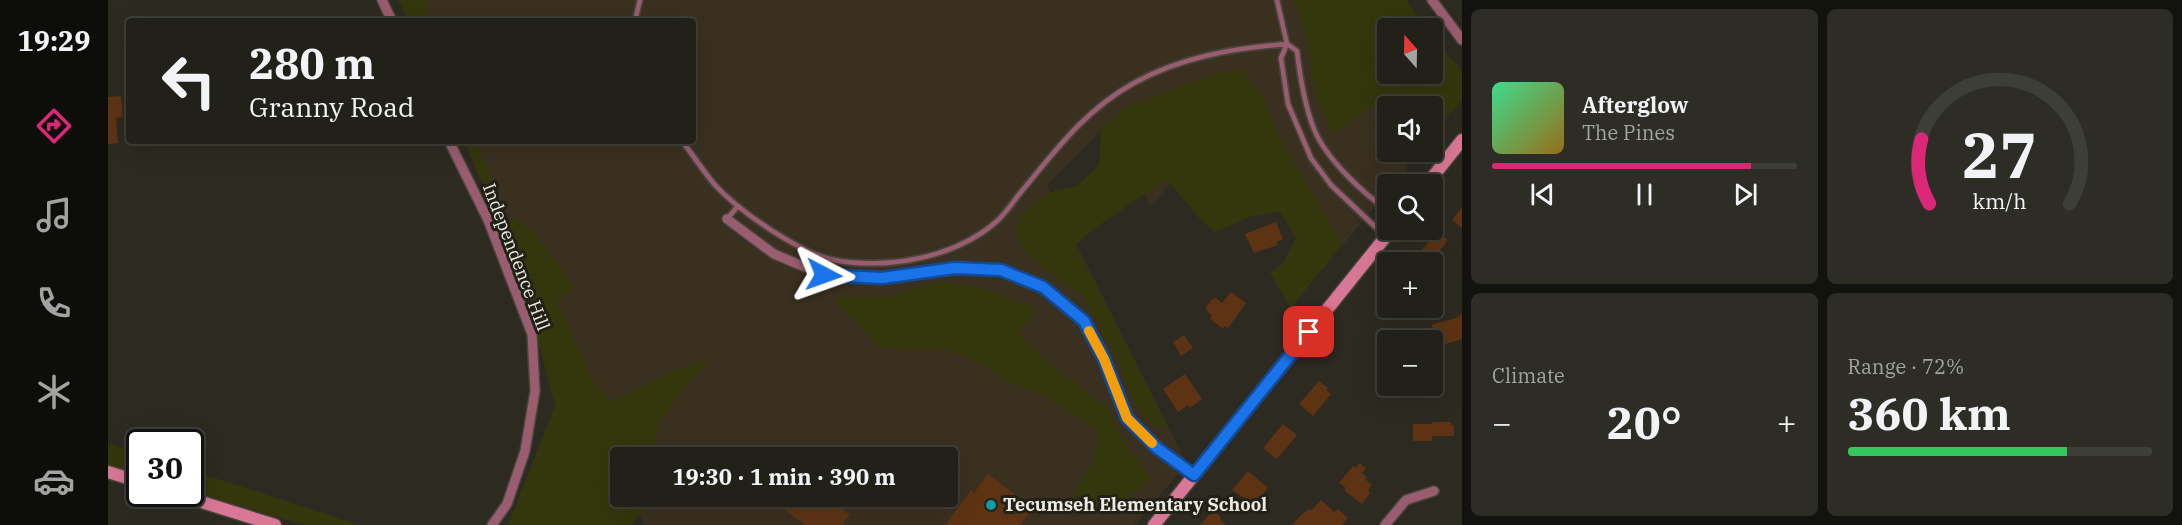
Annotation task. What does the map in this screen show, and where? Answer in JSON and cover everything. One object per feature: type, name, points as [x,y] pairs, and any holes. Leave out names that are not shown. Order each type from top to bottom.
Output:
[{"type":"street","points":[[382,0],[391,18]]},
{"type":"street","points":[[1432,0],[1462,40]]},
{"type":"street","points":[[1434,174],[1462,140]]},
{"type":"street","name":"Independence Hill","points":[[450,144],[488,220],[532,334],[535,391],[525,451],[507,504],[492,525]]},
{"type":"street","points":[[727,219],[774,254],[824,275],[882,278],[955,268],[1001,270],[1043,287],[1084,321],[1104,359],[1127,418],[1157,448],[1194,475]]},
{"type":"street","points":[[1154,525],[1382,240]]},
{"type":"street","points":[[108,472],[126,478]]},
{"type":"street","points":[[1385,525],[1406,500],[1434,491]]},
{"type":"street","points":[[204,503],[275,525]]},
{"type":"lane","points":[[636,18],[640,0]]},
{"type":"lane","points":[[1277,0],[1287,44],[1281,58],[1288,104],[1311,158],[1331,185],[1377,224]]},
{"type":"lane","points":[[684,144],[715,185],[738,206],[779,235],[805,249],[834,260],[898,263],[935,255],[974,237],[997,221],[1063,139],[1089,114],[1133,83],[1177,63],[1239,48],[1287,44],[1297,51],[1301,84],[1314,130],[1348,176],[1377,201]]},
{"type":"lane","points":[[727,219],[738,206]]},
{"type":"shaded area","points":[[401,0],[1322,0],[1377,110],[1377,162],[1403,162],[1407,169],[1403,174],[1377,174],[1377,204],[1322,270],[1238,112],[1150,206],[1112,119],[1047,186],[1187,463],[1135,525],[645,525],[636,507],[958,507],[958,447],[610,447],[610,450],[468,144],[696,144],[696,18],[410,18]]},
{"type":"green space","points":[[398,0],[426,0],[429,18],[407,18]]},
{"type":"green space","points":[[1295,0],[1407,0],[1418,18],[1377,18],[1377,84],[1443,84],[1443,50],[1462,70],[1462,101],[1443,121],[1443,96],[1377,96],[1377,109],[1372,106],[1332,135],[1315,92],[1307,41]]},
{"type":"green space","points":[[1244,71],[1262,96],[1280,138],[1342,244],[1291,308],[1270,273],[1284,262],[1296,238],[1280,212],[1252,216],[1214,232],[1197,216],[1167,179],[1108,219],[1075,245],[1170,431],[1151,423],[1135,405],[1117,360],[1084,297],[1045,270],[1026,253],[1015,233],[1022,216],[1039,199],[1054,191],[1075,187],[1099,165],[1101,128],[1125,107],[1221,72]]},
{"type":"green space","points":[[465,144],[476,144],[498,196],[485,189]]},
{"type":"green space","points":[[515,217],[535,234],[575,287],[557,302],[595,385],[612,401],[710,357],[658,424],[654,447],[610,447],[610,507],[650,507],[631,525],[508,525],[555,406],[508,225]]},
{"type":"green space","points":[[939,282],[981,288],[1032,306],[1034,314],[1017,333],[1049,364],[1106,405],[1118,431],[1151,479],[1121,505],[1109,512],[1083,511],[1075,490],[1095,459],[1098,431],[1043,395],[1006,381],[979,362],[946,349],[913,351],[879,347],[839,306],[836,297],[886,297]]},
{"type":"green space","points":[[108,443],[126,449],[126,472],[108,466]]},
{"type":"green space","points":[[204,475],[360,525],[305,525],[204,495]]},
{"type":"building","points":[[121,96],[123,117],[116,118],[118,143],[108,144],[108,97]]},
{"type":"building","points":[[1462,207],[1462,228],[1452,220]]},
{"type":"building","points":[[1276,222],[1283,239],[1276,242],[1278,245],[1254,253],[1245,234]]},
{"type":"building","points":[[1443,236],[1448,240],[1439,252],[1420,252],[1430,240],[1443,240]]},
{"type":"building","points":[[1231,292],[1246,303],[1228,328],[1224,326],[1223,329],[1210,319],[1212,315],[1206,307],[1212,299],[1216,298],[1222,303]]},
{"type":"building","points":[[1462,313],[1462,339],[1445,344],[1443,330],[1435,330],[1431,325],[1456,318]]},
{"type":"building","points":[[1184,335],[1193,348],[1181,356],[1173,342]]},
{"type":"building","points":[[1185,374],[1202,399],[1190,408],[1188,405],[1178,412],[1163,389]]},
{"type":"building","points":[[1319,381],[1328,388],[1326,390],[1331,394],[1313,416],[1299,404]]},
{"type":"building","points":[[1432,422],[1451,422],[1451,426],[1454,425],[1454,436],[1432,436],[1432,441],[1413,441],[1413,424],[1432,424]]},
{"type":"building","points":[[1283,424],[1297,435],[1278,458],[1275,458],[1263,448]]},
{"type":"building","points":[[1359,463],[1366,468],[1362,473],[1372,485],[1368,490],[1370,493],[1362,504],[1345,491],[1345,487],[1339,483],[1353,466],[1356,468]]},
{"type":"building","points":[[1248,471],[1268,488],[1254,504],[1232,490]]},
{"type":"building","name":"Tecumseh Elementary School","points":[[988,474],[1017,496],[1015,499],[1031,511],[1020,525],[945,525],[971,490],[974,493]]},
{"type":"building","points":[[1321,500],[1334,512],[1338,509],[1348,518],[1342,525],[1292,525],[1302,514],[1312,510]]},
{"type":"building","points":[[842,507],[850,514],[841,525],[805,525],[783,508]]},
{"type":"building","points":[[1213,510],[1226,525],[1200,525]]},
{"type":"slow traffic","points":[[1089,331],[1104,359],[1127,418],[1152,443]]},
{"type":"place","name":"Tecumseh Elementary School","points":[[991,505]]},
{"type":"route","points":[[824,275],[882,278],[955,268],[1001,270],[1043,287],[1084,321],[1104,359],[1127,418],[1157,448],[1194,475],[1309,332]]}]
